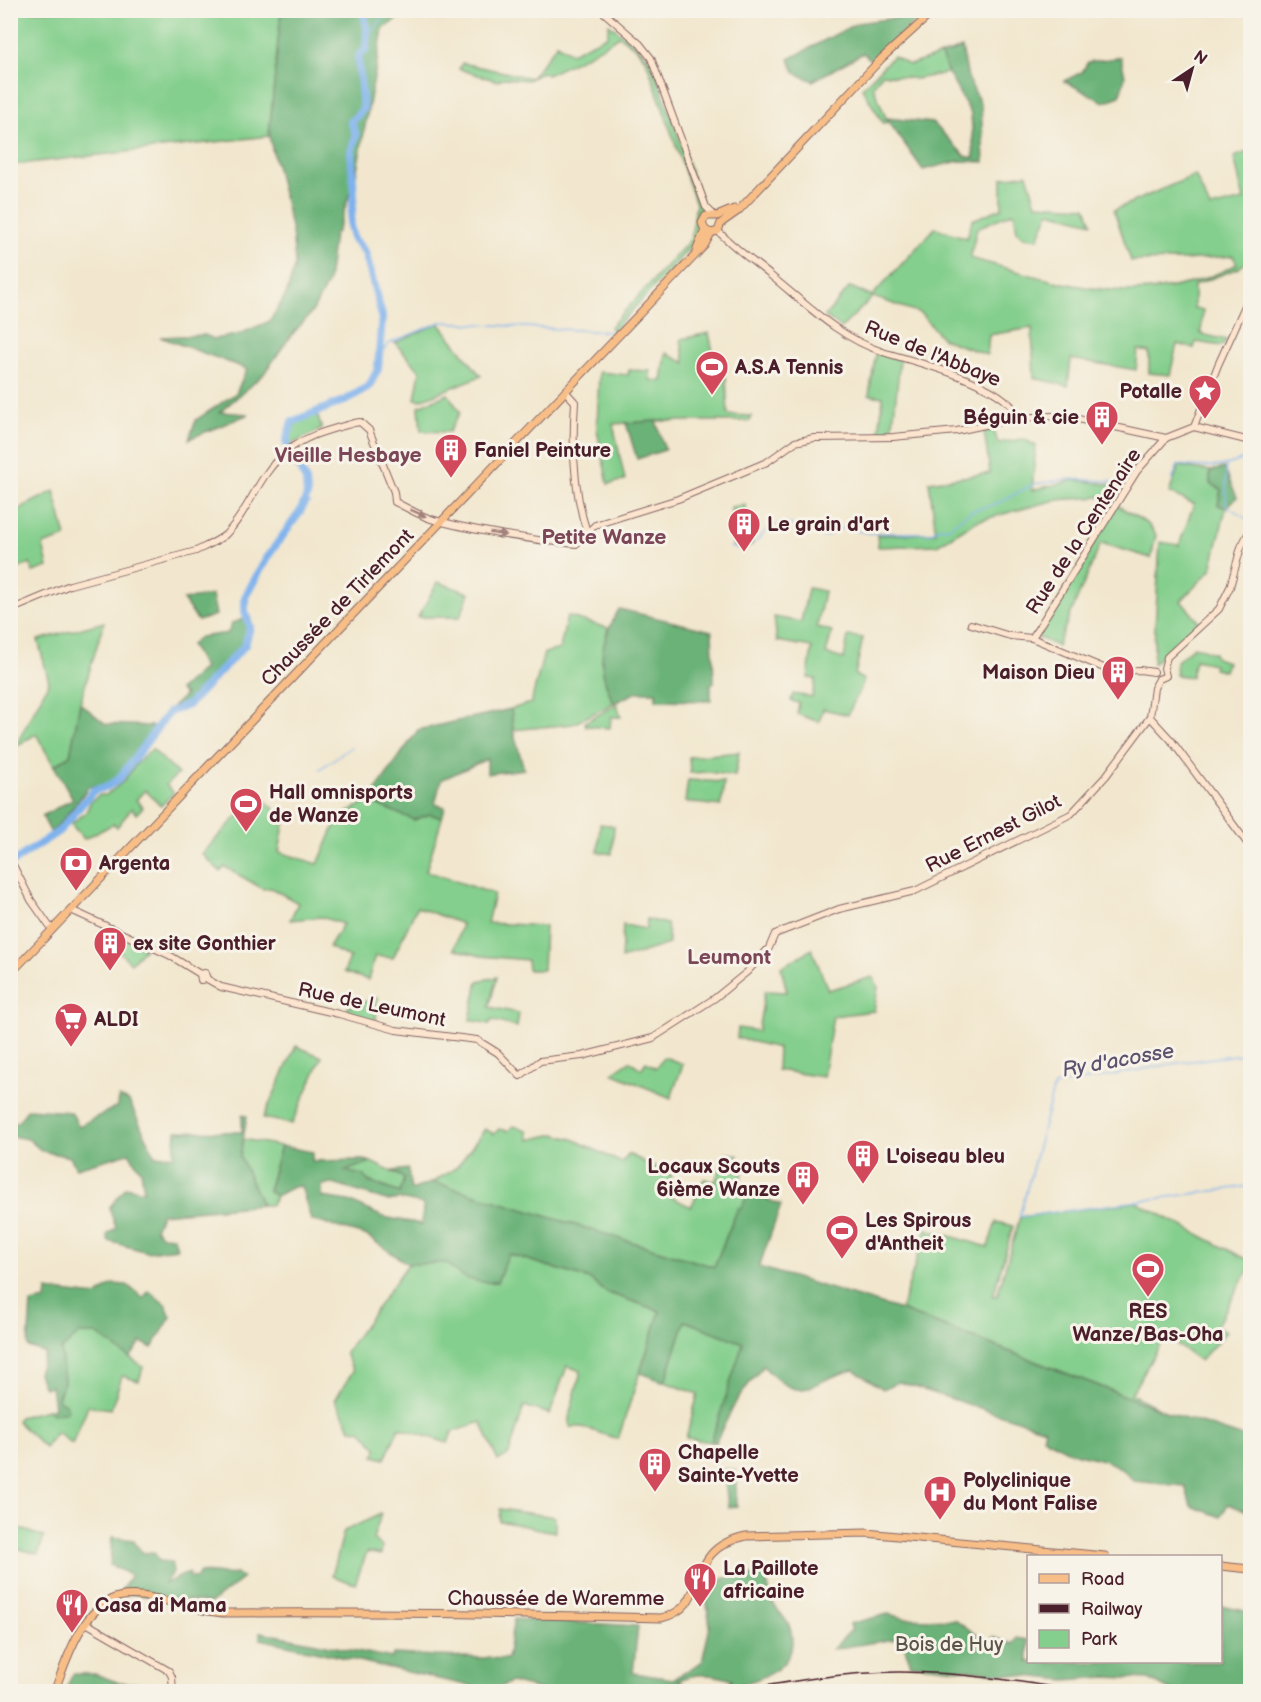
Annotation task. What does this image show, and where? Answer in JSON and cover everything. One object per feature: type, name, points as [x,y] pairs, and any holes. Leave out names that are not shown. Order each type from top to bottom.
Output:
[{"type":"main road","name":"Chaussée de Tirlemont","points":[[711,231],[702,223],[745,203],[882,58],[935,10]]},
{"type":"main road","name":"Chaussée de Tirlemont","points":[[10,974],[687,264],[711,231],[714,217]]},
{"type":"main road","name":"Chaussée de Waremme","points":[[54,1692],[70,1652],[86,1623],[110,1600],[121,1596],[138,1596],[222,1613],[661,1618],[673,1616],[686,1605],[710,1554],[723,1544],[746,1536],[866,1533],[1085,1555]]},
{"type":"main road","points":[[1222,1566],[1251,1569]]},
{"type":"street","points":[[601,10],[640,44],[655,65],[706,207],[714,217]]},
{"type":"street","name":"Rue de l'Abbaye","points":[[711,231],[844,333],[881,351],[923,363],[975,384],[1013,406],[1018,418]]},
{"type":"street","points":[[1251,295],[1218,365],[1194,427],[1251,441]]},
{"type":"street","points":[[566,392],[575,402],[574,455],[582,519],[587,532]]},
{"type":"street","points":[[10,609],[70,585],[196,551],[215,542],[234,524],[250,495],[284,453],[315,434],[360,422],[369,430],[394,492],[395,502],[442,522],[477,531],[576,544],[596,525],[658,507],[767,462],[795,442],[814,438],[893,437],[957,431],[1018,418],[1051,416],[1078,419],[1166,438]]},
{"type":"street","name":"Rue de la Centenaire","points":[[1032,638],[1137,471],[1166,438],[1194,427]]},
{"type":"street","points":[[1154,672],[1158,667],[1164,668],[1167,657],[1173,650],[1220,609],[1230,587],[1241,547],[1251,530]]},
{"type":"street","points":[[971,624],[1010,636],[1032,638],[1111,671],[1154,672],[1159,679]]},
{"type":"street","name":"Rue Ernest Gilot","points":[[519,1076],[540,1061],[582,1056],[653,1038],[715,998],[747,972],[769,948],[775,934],[839,909],[915,891],[1071,814],[1125,754],[1150,717],[1154,688],[1159,679],[1166,676],[1164,668]]},
{"type":"street","points":[[1150,717],[1171,740],[1251,847]]},
{"type":"street","points":[[12,862],[31,900],[52,930]]},
{"type":"street","name":"Rue de Leumont","points":[[71,910],[170,955],[200,974],[201,980],[207,979],[221,987],[339,1014],[396,1030],[477,1040],[498,1053],[519,1076]]},
{"type":"street","points":[[86,1623],[168,1671],[172,1677],[173,1692]]},
{"type":"street","points":[[894,1692],[947,1689],[1002,1692]]},
{"type":"green space","points":[[373,10],[374,13],[376,11],[409,11],[383,29],[356,175],[337,232],[334,234],[328,282],[312,312],[290,337],[263,375],[220,412],[249,414],[189,439],[196,420],[236,393],[247,369],[160,337],[205,335],[214,339],[237,335],[270,321],[287,293],[295,264],[292,231],[269,136],[281,11]]},
{"type":"green space","points":[[11,11],[281,11],[269,136],[11,165]]},
{"type":"green space","points":[[924,14],[872,61],[863,53],[813,81],[795,73],[789,59],[857,23]]},
{"type":"green space","points":[[609,24],[636,45],[652,62],[703,206],[698,221],[698,239],[613,331],[610,327],[691,239],[696,204],[646,60],[636,48],[619,36],[566,66],[547,75],[542,72],[528,80],[503,78],[497,81],[459,69],[462,63],[531,78],[557,44],[571,53],[607,36]]},
{"type":"green space","points":[[962,48],[968,78],[981,105],[984,162],[959,161],[923,170],[886,118],[933,123],[965,156],[974,158],[971,114],[948,73],[941,55]]},
{"type":"green space","points":[[941,55],[948,73],[916,79],[882,74],[873,86],[886,118],[891,122],[883,123],[862,88],[893,56],[909,65]]},
{"type":"green space","points":[[1121,57],[1125,77],[1120,96],[1104,102],[1064,81],[1082,72],[1088,62]]},
{"type":"green space","points":[[1250,151],[1250,259],[1239,268],[1194,285],[1194,308],[1203,310],[1201,334],[1227,340],[1222,346],[1196,342],[1194,348],[1177,344],[1170,375],[1149,373],[1149,352],[1138,350],[1136,370],[1071,359],[1068,386],[1034,378],[1032,328],[989,335],[987,355],[943,339],[920,313],[873,297],[841,328],[825,316],[850,287],[872,296],[935,228],[967,238],[972,220],[1002,208],[1002,178],[1027,174],[1036,204],[1086,207],[1092,223],[1049,212],[1038,239],[1024,237],[1017,231],[1014,212],[977,228],[970,258],[1071,285],[1104,290],[1137,291],[1170,288],[1203,279],[1237,264],[1233,256],[1131,261],[1114,210],[1195,175],[1210,208],[1244,200],[1234,157]]},
{"type":"green space","points":[[439,323],[481,376],[421,400],[415,399],[420,371],[395,343]]},
{"type":"green space","points":[[709,333],[718,376],[726,377],[728,415],[752,416],[750,421],[656,421],[613,424],[625,480],[608,484],[597,430],[599,372],[628,375],[629,370],[650,371],[650,380],[662,381],[666,353],[685,363],[681,339]]},
{"type":"green space","points":[[876,352],[900,360],[892,433],[879,434],[883,397],[869,395]]},
{"type":"green space","points":[[448,394],[460,412],[449,432],[421,431],[419,406]]},
{"type":"green space","points":[[317,414],[322,429],[290,445],[290,433],[296,424]]},
{"type":"green space","points":[[656,421],[665,450],[637,459],[626,423]]},
{"type":"green space","points":[[994,430],[998,443],[1024,439],[1036,446],[1032,490],[1075,480],[1115,485],[1110,492],[1115,496],[1056,500],[977,521],[937,545],[878,547],[877,535],[936,533],[929,482],[990,473],[984,431]]},
{"type":"green space","points":[[1179,466],[1210,471],[1210,484],[1221,489],[1218,505],[1226,508],[1211,570],[1181,601],[1200,623],[1153,664],[1160,542],[1179,545],[1194,504],[1169,493]]},
{"type":"green space","points":[[1224,468],[1237,497],[1226,508],[1218,505],[1221,489],[1210,484],[1210,471]]},
{"type":"green space","points":[[54,491],[66,537],[43,545],[48,567],[33,572],[30,563],[11,572],[11,513]]},
{"type":"green space","points":[[745,505],[753,544],[744,549],[734,546],[731,507]]},
{"type":"green space","points":[[1117,505],[1148,524],[1156,535],[1151,558],[1101,543],[1057,646],[1037,637]]},
{"type":"green space","points":[[438,582],[469,593],[460,617],[418,617]]},
{"type":"green space","points":[[808,588],[824,591],[817,627],[832,631],[826,654],[844,659],[848,636],[863,638],[855,675],[864,680],[848,715],[823,709],[819,722],[797,714],[799,703],[791,701],[793,694],[812,697],[816,679],[808,678],[812,647],[777,641],[774,617],[801,622]]},
{"type":"green space","points":[[212,595],[216,615],[198,621],[183,600]]},
{"type":"green space","points":[[619,609],[712,631],[714,683],[711,684],[711,701],[656,700],[656,692],[637,692],[614,703],[604,678],[602,656],[607,633]]},
{"type":"green space","points":[[567,616],[608,628],[602,667],[614,703],[573,724],[513,730],[511,709],[531,703],[544,653],[560,649]]},
{"type":"green space","points":[[244,619],[248,627],[242,644],[186,703],[170,709],[185,695],[179,690],[204,668],[191,645],[200,637],[228,633],[232,623]]},
{"type":"green space","points":[[104,622],[80,703],[70,756],[54,766],[36,734],[15,747],[49,682],[38,640]]},
{"type":"green space","points":[[1194,646],[1214,653],[1216,658],[1227,662],[1224,671],[1213,669],[1214,664],[1195,660],[1191,677],[1176,675],[1176,662]]},
{"type":"green space","points":[[80,703],[106,724],[151,726],[153,729],[116,778],[106,785],[88,787],[51,833],[42,816],[73,799],[54,766],[70,755]]},
{"type":"green space","points":[[617,704],[621,717],[611,717],[610,728],[586,726],[585,722]]},
{"type":"green space","points":[[511,709],[513,730],[524,769],[487,774],[487,759],[441,780],[435,804],[445,807],[442,818],[430,814],[414,820],[368,801],[418,730]]},
{"type":"green space","points":[[152,749],[178,774],[166,785],[174,793],[161,806],[145,790],[136,800],[143,807],[136,814],[132,808],[117,827],[114,824],[84,839],[71,824],[86,812],[91,801],[100,795],[106,795],[123,782],[136,764]]},
{"type":"green space","points":[[739,752],[735,776],[709,772],[690,773],[689,757]]},
{"type":"green space","points":[[688,780],[724,782],[721,806],[685,802]]},
{"type":"green space","points":[[258,794],[285,819],[279,852],[318,864],[338,818],[368,801],[414,820],[430,814],[442,818],[426,871],[494,894],[487,923],[545,926],[543,970],[528,970],[527,960],[481,956],[454,949],[462,924],[417,907],[393,958],[375,956],[368,980],[344,972],[350,958],[329,947],[343,924],[321,917],[290,920],[298,903],[271,888],[263,889],[225,867],[220,871],[202,854]]},
{"type":"green space","points":[[600,824],[614,826],[612,854],[598,852]]},
{"type":"green space","points":[[647,919],[667,924],[669,944],[621,959],[623,925],[646,929]]},
{"type":"green space","points":[[117,936],[145,948],[131,963],[110,943]]},
{"type":"green space","points":[[812,949],[828,990],[873,977],[878,987],[874,1011],[833,1016],[823,1077],[777,1070],[778,1048],[737,1038],[738,1028],[758,1031],[765,991],[787,992],[781,967]]},
{"type":"green space","points":[[497,977],[489,1007],[519,1013],[517,1027],[491,1020],[490,1024],[470,1020],[478,981]]},
{"type":"green space","points":[[377,998],[376,1022],[347,1013],[348,1007]]},
{"type":"green space","points":[[296,1046],[322,1057],[292,1124],[263,1118]]},
{"type":"green space","points":[[664,1057],[683,1064],[671,1098],[612,1073],[630,1061],[641,1069],[646,1062],[656,1068]]},
{"type":"green space","points":[[119,1097],[129,1101],[155,1156],[174,1155],[176,1131],[242,1132],[242,1115],[247,1116],[240,1157],[262,1205],[161,1214],[155,1229],[162,1236],[174,1237],[177,1248],[147,1252],[108,1241],[107,1235],[116,1228],[109,1208],[126,1187],[144,1191],[141,1171],[129,1153],[76,1168],[70,1157],[42,1151],[28,1139],[11,1136],[11,1122],[17,1123],[28,1109],[71,1112],[79,1126],[118,1106]]},
{"type":"green space","points":[[513,1126],[528,1130],[529,1140],[555,1134],[573,1139],[622,1163],[628,1154],[672,1175],[665,1194],[691,1207],[704,1179],[715,1182],[726,1153],[738,1155],[735,1170],[743,1173],[739,1188],[749,1192],[741,1209],[738,1208],[714,1267],[433,1182],[457,1167],[485,1129],[494,1134],[499,1129],[508,1131]]},
{"type":"green space","points":[[242,1139],[281,1146],[268,1190],[276,1196],[271,1205],[262,1205],[240,1157]]},
{"type":"green space","points":[[281,1146],[313,1152],[312,1161],[365,1160],[371,1162],[345,1171],[363,1175],[369,1182],[400,1193],[404,1178],[393,1171],[408,1169],[411,1190],[433,1182],[714,1267],[738,1208],[741,1209],[749,1192],[781,1205],[759,1267],[901,1310],[1167,1412],[1250,1439],[1250,1512],[1228,1504],[1221,1517],[1191,1506],[1185,1486],[1133,1481],[1114,1465],[1069,1451],[1043,1437],[1045,1429],[899,1382],[883,1389],[854,1370],[798,1389],[788,1387],[763,1366],[738,1398],[715,1443],[711,1442],[743,1343],[685,1321],[665,1382],[640,1373],[660,1311],[606,1292],[589,1279],[509,1254],[497,1282],[483,1282],[463,1277],[447,1263],[408,1264],[365,1235],[311,1220],[301,1186],[293,1187],[276,1196],[268,1191]],"holes":[[[333,1184],[389,1201],[399,1199],[423,1204],[422,1224],[383,1217],[349,1201],[322,1197],[322,1185]]]},
{"type":"green space","points":[[371,1162],[404,1178],[400,1193],[343,1171]]},
{"type":"green space","points":[[1136,1202],[1250,1261],[1250,1267],[1216,1327],[1226,1332],[1200,1361],[1165,1336],[1131,1394],[1167,1412],[901,1310],[926,1229],[988,1247],[996,1222],[1013,1226],[993,1296],[997,1296],[1020,1217]]},
{"type":"green space","points":[[509,1254],[589,1279],[606,1292],[660,1311],[618,1439],[582,1427],[570,1427],[570,1412],[581,1371],[567,1366],[550,1414],[524,1406],[509,1454],[498,1461],[481,1422],[452,1432],[448,1443],[399,1428],[385,1459],[374,1456],[377,1448],[361,1430],[351,1429],[335,1400],[353,1371],[345,1353],[408,1264],[447,1263],[497,1282]]},
{"type":"green space","points":[[113,1284],[127,1285],[143,1298],[149,1291],[166,1305],[171,1317],[152,1348],[141,1342],[130,1358],[97,1334],[79,1334],[61,1350],[64,1382],[57,1400],[66,1404],[68,1411],[53,1414],[47,1410],[54,1408],[51,1386],[44,1388],[38,1373],[45,1353],[28,1347],[31,1303],[46,1300],[47,1290],[96,1296]]},
{"type":"green space","points":[[685,1321],[744,1343],[711,1442],[686,1438],[698,1394],[665,1382]]},
{"type":"green space","points":[[79,1334],[97,1334],[143,1367],[139,1381],[122,1376],[111,1409],[88,1406],[72,1444],[57,1432],[45,1448],[17,1421],[19,1417],[47,1410],[53,1414],[64,1382],[61,1350]]},
{"type":"green space","points":[[724,1469],[735,1470],[737,1506],[728,1507]]},
{"type":"green space","points":[[500,1509],[555,1517],[555,1532],[499,1521]]},
{"type":"green space","points":[[381,1514],[373,1539],[382,1546],[381,1555],[367,1552],[355,1584],[332,1576],[344,1531]]},
{"type":"green space","points":[[18,1528],[44,1537],[38,1554],[12,1547]]},
{"type":"green space","points":[[112,1537],[133,1540],[142,1553],[154,1552],[159,1561],[171,1562],[173,1571],[164,1584],[188,1573],[190,1577],[196,1578],[200,1573],[205,1573],[237,1574],[243,1578],[211,1603],[120,1593],[131,1575],[110,1565]]},
{"type":"green space","points":[[764,1574],[774,1605],[790,1628],[792,1642],[789,1654],[783,1664],[763,1677],[726,1688],[732,1680],[705,1675],[679,1680],[693,1691],[545,1691],[511,1682],[492,1691],[260,1639],[260,1632],[392,1658],[393,1654],[507,1659],[514,1619],[638,1626],[633,1673],[673,1679],[702,1662],[710,1626],[705,1590],[725,1578]]},
{"type":"green space","name":"Bois de Huy","points":[[1222,1606],[1250,1612],[1250,1691],[1242,1691],[1238,1687],[1227,1691],[1171,1691],[1149,1679],[1106,1677],[1065,1680],[911,1664],[901,1638],[833,1649],[852,1629],[849,1624],[888,1614],[904,1618],[956,1620],[990,1644],[993,1637],[1013,1644],[1017,1638],[1027,1640],[1027,1663],[1222,1663]]},
{"type":"green space","points":[[73,1674],[95,1674],[117,1682],[169,1686],[169,1691],[65,1691]]},
{"type":"waterway","points":[[10,864],[59,831],[94,790],[106,787],[118,780],[169,712],[188,705],[245,645],[250,627],[245,612],[245,597],[268,556],[300,512],[307,496],[306,481],[286,442],[292,422],[348,399],[369,386],[378,369],[382,316],[365,252],[353,238],[350,226],[354,195],[351,152],[356,135],[351,122],[363,109],[358,57],[366,49],[367,28],[363,10]]},
{"type":"waterway","points":[[367,37],[390,10]]},
{"type":"waterway","points":[[380,353],[390,343],[441,322],[610,332]]},
{"type":"waterway","points":[[1172,481],[1178,465],[1223,466],[1250,456]]},
{"type":"waterway","points":[[1226,467],[1226,505],[1250,521]]},
{"type":"waterway","points":[[756,541],[770,527],[785,523],[825,537],[842,528],[870,533],[931,533],[941,527],[948,528],[971,511],[996,504],[1034,484],[1070,479],[1124,482]]},
{"type":"waterway","points":[[304,502],[310,503]]},
{"type":"waterway","points":[[730,547],[740,549],[752,543]]},
{"type":"waterway","points":[[320,769],[351,747]]},
{"type":"waterway","name":"Ry d'acosse","points":[[1250,1053],[1177,1063],[1054,1086],[1020,1217],[1250,1186]]},
{"type":"railway","points":[[730,1692],[793,1681],[878,1672],[923,1672],[970,1676],[1086,1692]]},
{"type":"place","name":"A.S.A Tennis","points":[[712,396]]},
{"type":"place","name":"Potalle","points":[[1205,420]]},
{"type":"place","name":"Béguin & cie","points":[[1102,446]]},
{"type":"place","name":"Faniel Peinture","points":[[451,479]]},
{"type":"place","name":"Le grain d'art","points":[[744,553]]},
{"type":"place","name":"Maison Dieu","points":[[1118,701]]},
{"type":"place","name":"Hall omnisports de Wanze","points":[[246,833]]},
{"type":"place","name":"Argenta","points":[[76,892]]},
{"type":"place","name":"ex site Gonthier","points":[[110,972]]},
{"type":"place","name":"ALDI","points":[[71,1048]]},
{"type":"place","name":"L'oiseau bleu","points":[[863,1185]]},
{"type":"place","name":"Locaux Scouts 6ième Wanze","points":[[803,1206]]},
{"type":"place","name":"Les Spirous d'Antheit","points":[[842,1260]]},
{"type":"place","name":"RES Wanze/Bas-Oha","points":[[1148,1298]]},
{"type":"place","name":"Chapelle Sainte-Yvette","points":[[655,1493]]},
{"type":"place","name":"Polyclinique du Mont Falise","points":[[940,1521]]},
{"type":"place","name":"La Paillote africaine","points":[[700,1608]]},
{"type":"place","name":"Casa di Mama","points":[[72,1634]]},
{"type":"district","name":"Vieille Hesbaye","points":[[348,455]]},
{"type":"district","name":"Petite Wanze","points":[[604,537]]},
{"type":"district","name":"Leumont","points":[[729,957]]}]
